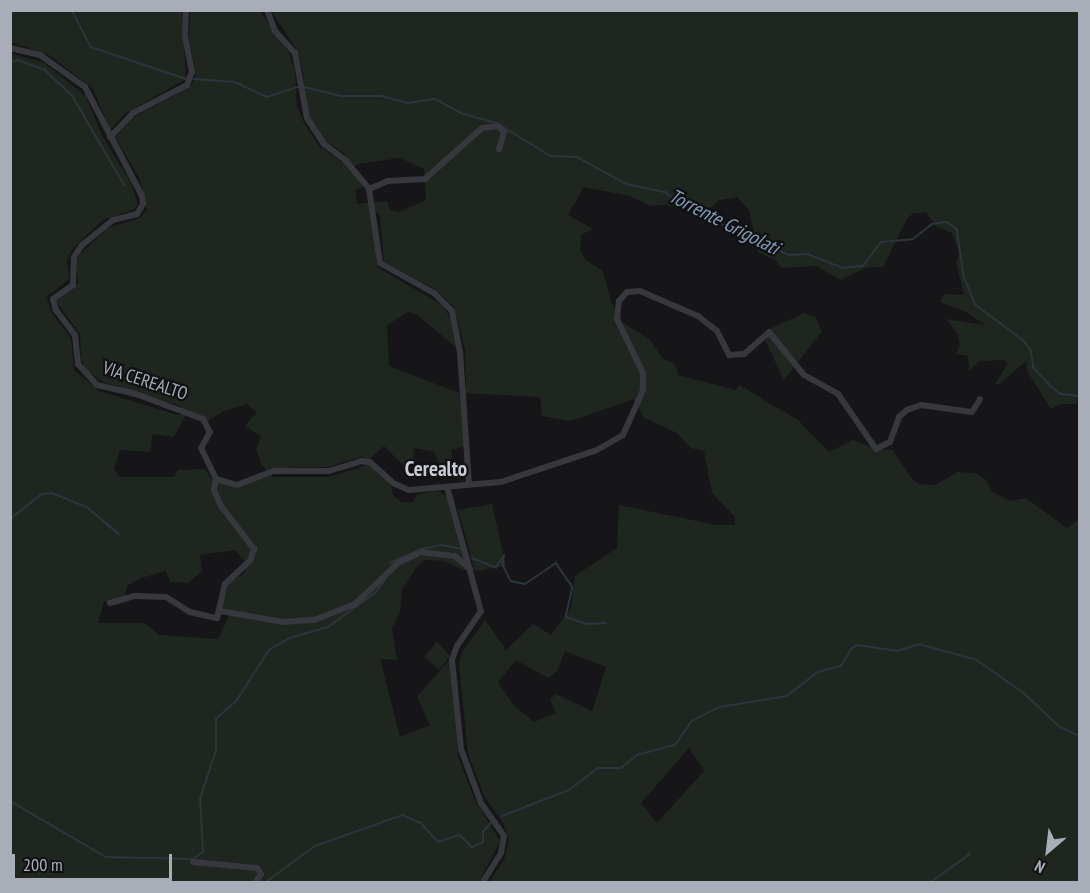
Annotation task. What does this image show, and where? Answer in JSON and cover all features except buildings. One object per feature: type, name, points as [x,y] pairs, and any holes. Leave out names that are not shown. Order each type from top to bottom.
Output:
[{"type":"street","points":[[10,48],[40,55],[85,87],[96,100],[110,137],[133,113],[187,85],[192,64],[185,36],[186,10]]},
{"type":"street","points":[[267,10],[275,31],[295,53],[307,118],[324,144],[345,160],[369,189],[380,263],[434,293],[452,311],[457,324],[470,484]]},
{"type":"street","points":[[369,189],[388,181],[425,179],[483,128],[498,126],[504,132],[499,149]]},
{"type":"street","name":"VIA CEREALTO","points":[[110,137],[130,169],[143,204],[137,214],[103,227],[75,253],[73,285],[53,299],[56,310],[75,335],[78,364],[97,385],[136,394],[203,419],[210,432],[201,448],[216,479]]},
{"type":"street","points":[[110,603],[135,596],[166,597],[190,612],[217,618],[225,584],[250,561],[254,549],[221,506],[214,490],[216,479],[237,485],[273,471],[329,471],[361,461],[379,467],[403,489],[447,487],[519,477],[597,450],[622,435],[643,390],[643,373],[617,319],[619,301],[627,292],[640,291],[698,316],[717,331],[729,355],[744,354],[769,332],[804,375],[838,394],[876,449],[890,442],[899,417],[907,410],[921,405],[972,412],[980,399]]},
{"type":"street","points":[[447,487],[481,611],[456,646],[452,660],[461,749],[481,803],[504,836],[501,852],[483,882]]},
{"type":"street","points":[[220,611],[284,622],[314,620],[355,604],[398,563],[421,552],[455,556],[471,571]]},
{"type":"street","points":[[194,862],[257,868],[261,874],[256,882]]},
{"type":"shaded area","points":[[10,11],[182,11],[186,79],[126,113],[110,130],[93,89],[49,55],[11,42]]},
{"type":"shaded area","points":[[190,11],[260,11],[289,52],[295,73],[297,106],[304,123],[319,146],[349,167],[344,153],[324,140],[311,120],[305,104],[303,72],[296,48],[271,11],[1079,11],[1080,401],[1075,404],[1060,404],[1051,409],[1027,371],[1026,361],[1000,384],[995,384],[1008,363],[1004,360],[979,361],[969,371],[968,356],[956,354],[960,345],[958,335],[946,319],[985,325],[965,311],[940,302],[944,294],[964,295],[956,261],[960,253],[952,233],[936,226],[926,212],[912,214],[907,219],[883,267],[865,268],[841,280],[816,266],[781,268],[775,260],[758,252],[749,210],[737,197],[720,200],[707,210],[679,209],[668,205],[651,206],[630,196],[584,187],[568,215],[593,229],[581,235],[580,250],[585,259],[603,271],[611,302],[622,322],[650,340],[662,358],[675,364],[678,375],[736,390],[739,385],[798,420],[829,452],[853,440],[876,449],[893,450],[911,478],[919,484],[935,485],[958,472],[976,473],[985,479],[992,492],[1011,501],[1026,498],[1067,528],[1079,519],[1079,882],[489,882],[504,860],[509,840],[504,824],[484,796],[468,754],[459,664],[462,652],[485,620],[506,650],[533,624],[551,635],[571,608],[575,576],[617,548],[619,505],[716,525],[735,525],[735,517],[712,493],[704,451],[691,448],[677,433],[643,417],[634,399],[571,421],[542,416],[540,397],[459,393],[466,446],[451,450],[453,463],[438,463],[435,452],[414,448],[413,465],[403,465],[384,446],[366,462],[384,476],[392,488],[393,496],[401,502],[413,502],[417,494],[439,491],[447,497],[469,572],[444,561],[424,560],[418,565],[402,590],[400,612],[392,628],[397,660],[380,659],[400,737],[430,725],[417,697],[451,658],[458,756],[475,800],[500,841],[479,882],[11,882],[10,53],[44,63],[86,96],[101,134],[130,181],[138,204],[135,209],[103,220],[73,248],[67,261],[69,279],[47,296],[50,311],[71,338],[74,370],[99,391],[178,415],[187,413],[180,406],[103,382],[87,371],[81,360],[80,334],[56,301],[78,283],[76,261],[80,254],[108,228],[140,218],[147,210],[139,177],[115,137],[131,119],[191,86],[196,75],[189,38]],"holes":[[[400,158],[424,169],[426,200],[399,212],[390,210],[387,201],[357,204],[355,190],[363,187],[351,169],[358,164]],[[371,206],[380,216],[384,262],[435,289],[454,307],[465,349],[466,386],[459,393],[389,366],[387,325],[408,312],[416,314],[457,348],[451,319],[442,305],[377,267]],[[247,404],[257,412],[245,426],[261,436],[256,450],[262,465],[271,475],[236,487],[211,478],[205,469],[178,470],[174,477],[120,477],[114,469],[120,450],[151,452],[152,434],[174,437],[187,413],[206,422],[224,411]],[[363,456],[364,466],[329,477],[272,477],[270,468],[328,467]],[[235,550],[248,565],[243,575],[222,583],[220,612],[230,614],[218,639],[159,635],[144,623],[98,623],[104,602],[124,597],[128,585],[141,578],[166,571],[170,582],[188,583],[202,571],[200,555]],[[565,651],[606,667],[592,711],[556,694],[550,700],[556,713],[534,722],[513,705],[498,682],[516,660],[548,678],[557,671]],[[689,748],[704,771],[657,823],[641,803]]]},
{"type":"shaded area","points":[[804,313],[815,317],[822,331],[784,380],[765,340],[772,328]]},
{"type":"shaded area","points":[[492,504],[506,566],[475,571],[458,510]]},
{"type":"shaded area","points":[[437,642],[450,656],[439,670],[424,657]]},
{"type":"waterway","name":"Torrente Grigolati","points":[[72,10],[91,47],[186,79]]},
{"type":"waterway","points":[[10,62],[18,60],[45,70],[72,95],[125,186]]},
{"type":"waterway","name":"Torrente Grigolati","points":[[194,79],[235,82],[267,97],[298,87]]},
{"type":"waterway","name":"Torrente Grigolati","points":[[305,87],[342,96],[382,96],[409,103],[435,99],[461,113],[496,123]]},
{"type":"waterway","name":"Torrente Grigolati","points":[[500,125],[551,156],[577,157],[627,184],[666,192],[674,199],[701,207],[722,224],[789,255],[808,254],[843,268],[863,266],[881,242],[913,239],[932,224],[947,222],[957,229],[964,276],[976,305],[1023,340],[1031,350],[1034,368],[1052,387],[1061,394],[1080,396]]},
{"type":"waterway","points":[[10,519],[42,494],[52,493],[87,507],[119,534]]},
{"type":"waterway","points":[[390,563],[421,549],[442,545],[462,549]]},
{"type":"waterway","points":[[472,558],[496,567],[504,556],[503,565],[511,581],[525,584],[556,563],[573,587],[566,617],[587,624],[606,623]]},
{"type":"waterway","points":[[10,801],[106,857],[193,859],[203,852],[200,799],[216,751],[216,719],[237,700],[269,650],[290,638],[328,627],[375,593],[385,580]]},
{"type":"waterway","points":[[502,816],[569,790],[598,768],[621,768],[637,755],[675,745],[692,721],[720,707],[787,696],[818,672],[841,666],[852,648],[858,645],[898,651],[919,644],[977,660],[1024,693],[1060,727],[1080,736]]},
{"type":"waterway","points":[[266,882],[315,846],[403,815],[421,823],[438,842],[460,835],[472,847],[483,842],[483,832],[490,824]]},
{"type":"waterway","points":[[931,882],[970,854]]},
{"type":"district","name":"Cerealto","points":[[436,469]]}]
